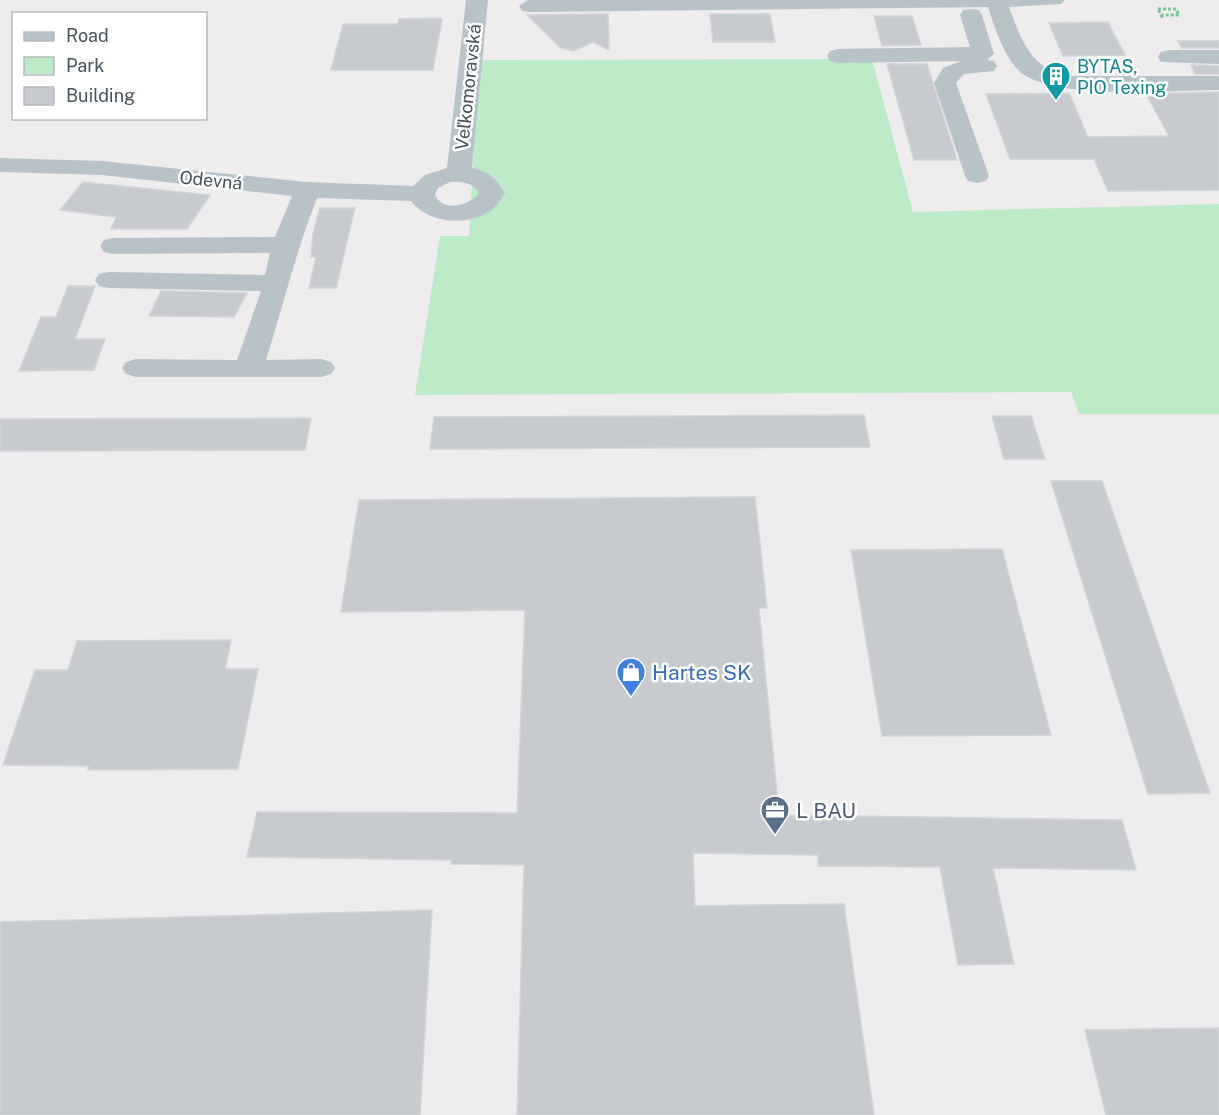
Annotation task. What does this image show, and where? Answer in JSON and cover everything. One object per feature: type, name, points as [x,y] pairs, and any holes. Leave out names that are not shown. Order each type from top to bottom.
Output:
[{"type":"street","name":"Veľkomoravská","points":[[459,174],[477,0]]},
{"type":"street","points":[[530,6],[676,2],[967,5],[996,1],[1054,0]]},
{"type":"street","points":[[996,1],[1020,60]]},
{"type":"street","points":[[967,5],[983,54]]},
{"type":"street","points":[[838,56],[983,54],[1020,60],[1044,78],[1066,83],[1219,83]]},
{"type":"street","points":[[1169,57],[1219,57]]},
{"type":"street","points":[[977,176],[945,82],[946,78],[956,69],[1020,60]]},
{"type":"street","name":"Odevná","points":[[0,165],[102,168],[307,190],[422,194]]},
{"type":"street","points":[[459,174],[486,182],[492,193],[490,199],[476,209],[454,213],[426,205],[422,194],[429,182],[459,174]]},
{"type":"street","points":[[248,369],[277,283],[285,245],[307,190]]},
{"type":"street","points":[[113,246],[285,245]]},
{"type":"street","points":[[109,280],[277,283]]},
{"type":"street","points":[[136,368],[321,368]]},
{"type":"path","points":[[1161,15],[1179,15],[1176,9],[1158,9],[1161,15],[1163,19]]},
{"type":"green space","points":[[872,59],[913,212],[1219,204],[1219,414],[1079,414],[1071,392],[415,395],[440,236],[469,236],[479,60]]},
{"type":"building","points":[[608,14],[609,50],[593,42],[574,51],[561,48],[527,15]]},
{"type":"building","points":[[710,14],[770,14],[775,42],[713,42]]},
{"type":"building","points":[[874,16],[912,16],[921,45],[882,46]]},
{"type":"building","points":[[399,19],[442,19],[433,70],[331,70],[343,24],[398,24]]},
{"type":"building","points":[[1108,22],[1125,55],[1063,56],[1049,23]]},
{"type":"building","points":[[1178,41],[1219,41],[1219,48],[1182,48]]},
{"type":"building","points":[[887,64],[927,64],[957,160],[914,160]]},
{"type":"building","points":[[1191,65],[1219,66],[1219,74],[1195,74]]},
{"type":"building","points":[[1219,92],[1219,190],[1108,191],[1094,159],[1010,159],[986,94],[1069,93],[1088,137],[1169,136],[1146,94]]},
{"type":"building","points":[[83,182],[210,195],[187,229],[111,229],[116,217],[60,210]]},
{"type":"building","points":[[320,208],[355,208],[336,288],[309,288],[316,257],[311,257],[313,234]]},
{"type":"building","points":[[68,286],[95,286],[75,339],[105,339],[94,370],[19,371],[41,317],[56,317]]},
{"type":"building","points":[[161,291],[247,293],[234,317],[149,316]]},
{"type":"building","points":[[864,415],[870,447],[430,449],[434,417]]},
{"type":"building","points":[[992,416],[1031,416],[1045,459],[1004,459]]},
{"type":"building","points":[[311,418],[305,450],[0,451],[0,419]]},
{"type":"building","points":[[1051,481],[1102,481],[1210,793],[1148,794]]},
{"type":"building","points":[[755,497],[767,608],[759,608],[779,815],[1122,820],[1136,870],[993,868],[1014,964],[958,965],[940,867],[818,866],[818,855],[693,853],[695,906],[844,904],[874,1115],[517,1115],[524,865],[451,864],[452,860],[247,857],[257,812],[517,813],[525,610],[341,612],[359,500]]},
{"type":"building","points":[[1002,549],[1051,735],[882,736],[851,550]]},
{"type":"building","points":[[231,640],[225,669],[258,669],[238,769],[88,770],[89,766],[3,765],[35,670],[68,670],[77,641]]},
{"type":"building","points":[[432,910],[420,1115],[0,1115],[0,922]]},
{"type":"building","points":[[1219,1028],[1219,1115],[1106,1115],[1085,1030]]},
{"type":"place","name":"BYTAS, PIO Texing","points":[[1056,102]]},
{"type":"place","name":"Hartes SK","points":[[631,698]]},
{"type":"place","name":"L BAU","points":[[775,836]]}]
